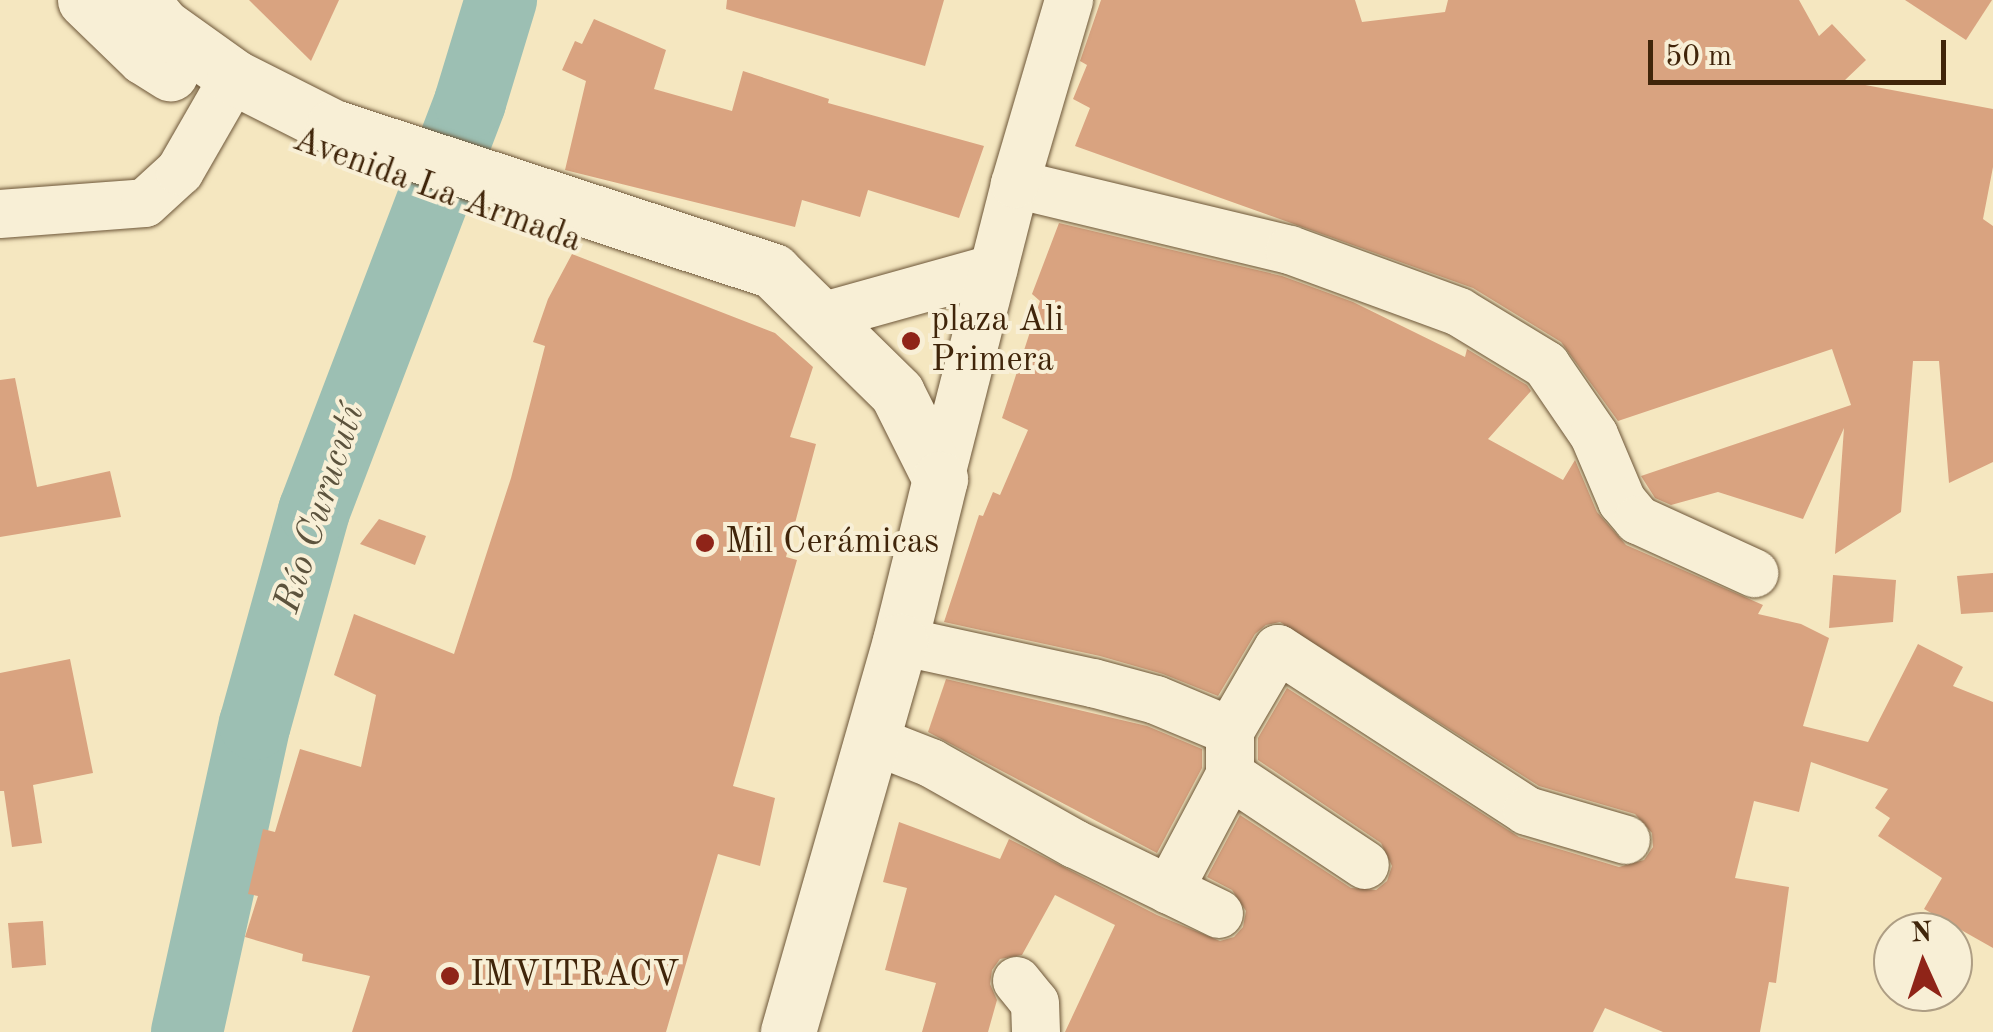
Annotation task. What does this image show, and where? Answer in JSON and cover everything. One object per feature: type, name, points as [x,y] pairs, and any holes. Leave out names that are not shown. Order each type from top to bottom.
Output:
[{"type":"main road","name":"Avenida La Armada","points":[[85,0],[144,56],[226,90],[326,141],[821,317],[896,394],[940,479]]},
{"type":"main road","name":"Avenida La Armada","points":[[141,0],[226,90]]},
{"type":"main road","points":[[788,1032],[900,641],[940,479]]},
{"type":"street","points":[[940,479],[1015,184],[1069,0]]},
{"type":"street","points":[[0,214],[146,203],[180,171],[226,90]]},
{"type":"street","points":[[1015,184],[1290,250],[1459,312],[1546,365],[1594,435],[1622,502],[1638,520],[1754,572]]},
{"type":"street","points":[[821,317],[993,269]]},
{"type":"street","points":[[900,641],[1124,692],[1230,753],[1365,865]]},
{"type":"street","points":[[1168,890],[1278,649],[1528,811],[1626,840]]},
{"type":"street","points":[[870,739],[931,763],[1075,844],[1219,914]]},
{"type":"street","points":[[1017,981],[1034,1003],[1036,1032]]},
{"type":"building","points":[[249,0],[339,0],[311,61]]},
{"type":"building","points":[[727,0],[944,0],[925,66],[726,9]]},
{"type":"building","points":[[1101,0],[1355,0],[1362,22],[1445,12],[1448,0],[1799,0],[1819,36],[1832,24],[1866,60],[1844,81],[1993,109],[1993,167],[1983,219],[1993,226],[1993,462],[1949,483],[1939,361],[1913,361],[1901,512],[1835,554],[1844,428],[1803,519],[1718,492],[1671,505],[1655,498],[1641,476],[1851,405],[1832,349],[1618,421],[1561,342],[1473,288],[1075,146],[1090,108],[1073,99],[1087,65],[1080,61]]},
{"type":"building","points":[[1905,0],[1992,0],[1966,40]]},
{"type":"building","points":[[594,19],[666,50],[654,89],[732,111],[743,71],[829,99],[828,103],[984,146],[959,218],[868,190],[860,217],[802,200],[795,227],[565,170],[586,81],[562,70],[575,41],[582,44]]},
{"type":"building","points":[[1059,223],[1282,276],[1353,302],[1465,357],[1467,349],[1531,391],[1488,439],[1563,480],[1575,460],[1597,512],[1626,545],[1763,605],[1758,614],[1801,624],[1829,638],[1803,726],[1868,742],[1918,644],[1963,667],[1953,686],[1993,702],[1993,948],[1973,937],[1973,912],[1924,909],[1942,878],[1878,836],[1890,818],[1875,808],[1888,789],[1811,762],[1799,812],[1754,801],[1735,878],[1789,887],[1776,983],[1769,982],[1760,1032],[1663,1032],[1605,1008],[1593,1032],[1065,1032],[1115,925],[1055,895],[1022,955],[1000,959],[992,970],[990,984],[997,1000],[988,1032],[922,1032],[936,983],[885,970],[907,888],[883,882],[899,822],[1000,859],[1009,839],[1157,915],[1220,941],[1234,937],[1243,927],[1246,911],[1232,890],[1207,877],[1240,815],[1351,888],[1376,890],[1387,881],[1392,866],[1381,843],[1258,760],[1258,738],[1287,688],[1519,837],[1619,867],[1644,860],[1653,847],[1652,833],[1635,814],[1539,786],[1280,622],[1266,625],[1255,634],[1218,696],[1163,674],[1100,656],[944,622],[979,515],[983,516],[993,492],[1000,495],[1028,430],[1002,418],[1040,301],[1032,294]]},
{"type":"building","points":[[572,254],[775,333],[813,367],[790,437],[816,444],[786,557],[797,560],[733,786],[775,798],[760,866],[718,854],[666,1032],[352,1032],[370,976],[302,961],[303,954],[245,937],[258,896],[248,894],[263,829],[275,832],[300,749],[361,767],[376,695],[334,675],[354,614],[454,654],[511,478],[545,346],[533,342],[548,299]]},
{"type":"building","points":[[15,378],[37,487],[110,471],[121,517],[0,537],[0,380]]},
{"type":"building","points":[[379,519],[426,536],[415,565],[360,544]]},
{"type":"building","points":[[1993,573],[1993,612],[1961,614],[1957,576]]},
{"type":"building","points":[[1833,575],[1896,580],[1893,622],[1829,628]]},
{"type":"building","points":[[70,659],[93,773],[33,785],[42,843],[12,847],[4,791],[0,791],[0,673]]},
{"type":"building","points":[[946,679],[1147,726],[1202,749],[1202,768],[1157,853],[928,732]]},
{"type":"building","points":[[43,921],[46,965],[12,968],[8,923]]},
{"type":"waterway","name":"Río Curucutí","points":[[187,1032],[255,724],[314,511],[470,102],[501,0]]},
{"type":"place","name":"plaza Ali Primera","points":[[911,341]]},
{"type":"place","name":"Mil Cerámicas","points":[[705,543]]},
{"type":"place","name":"IMVITRACV","points":[[450,976]]}]
